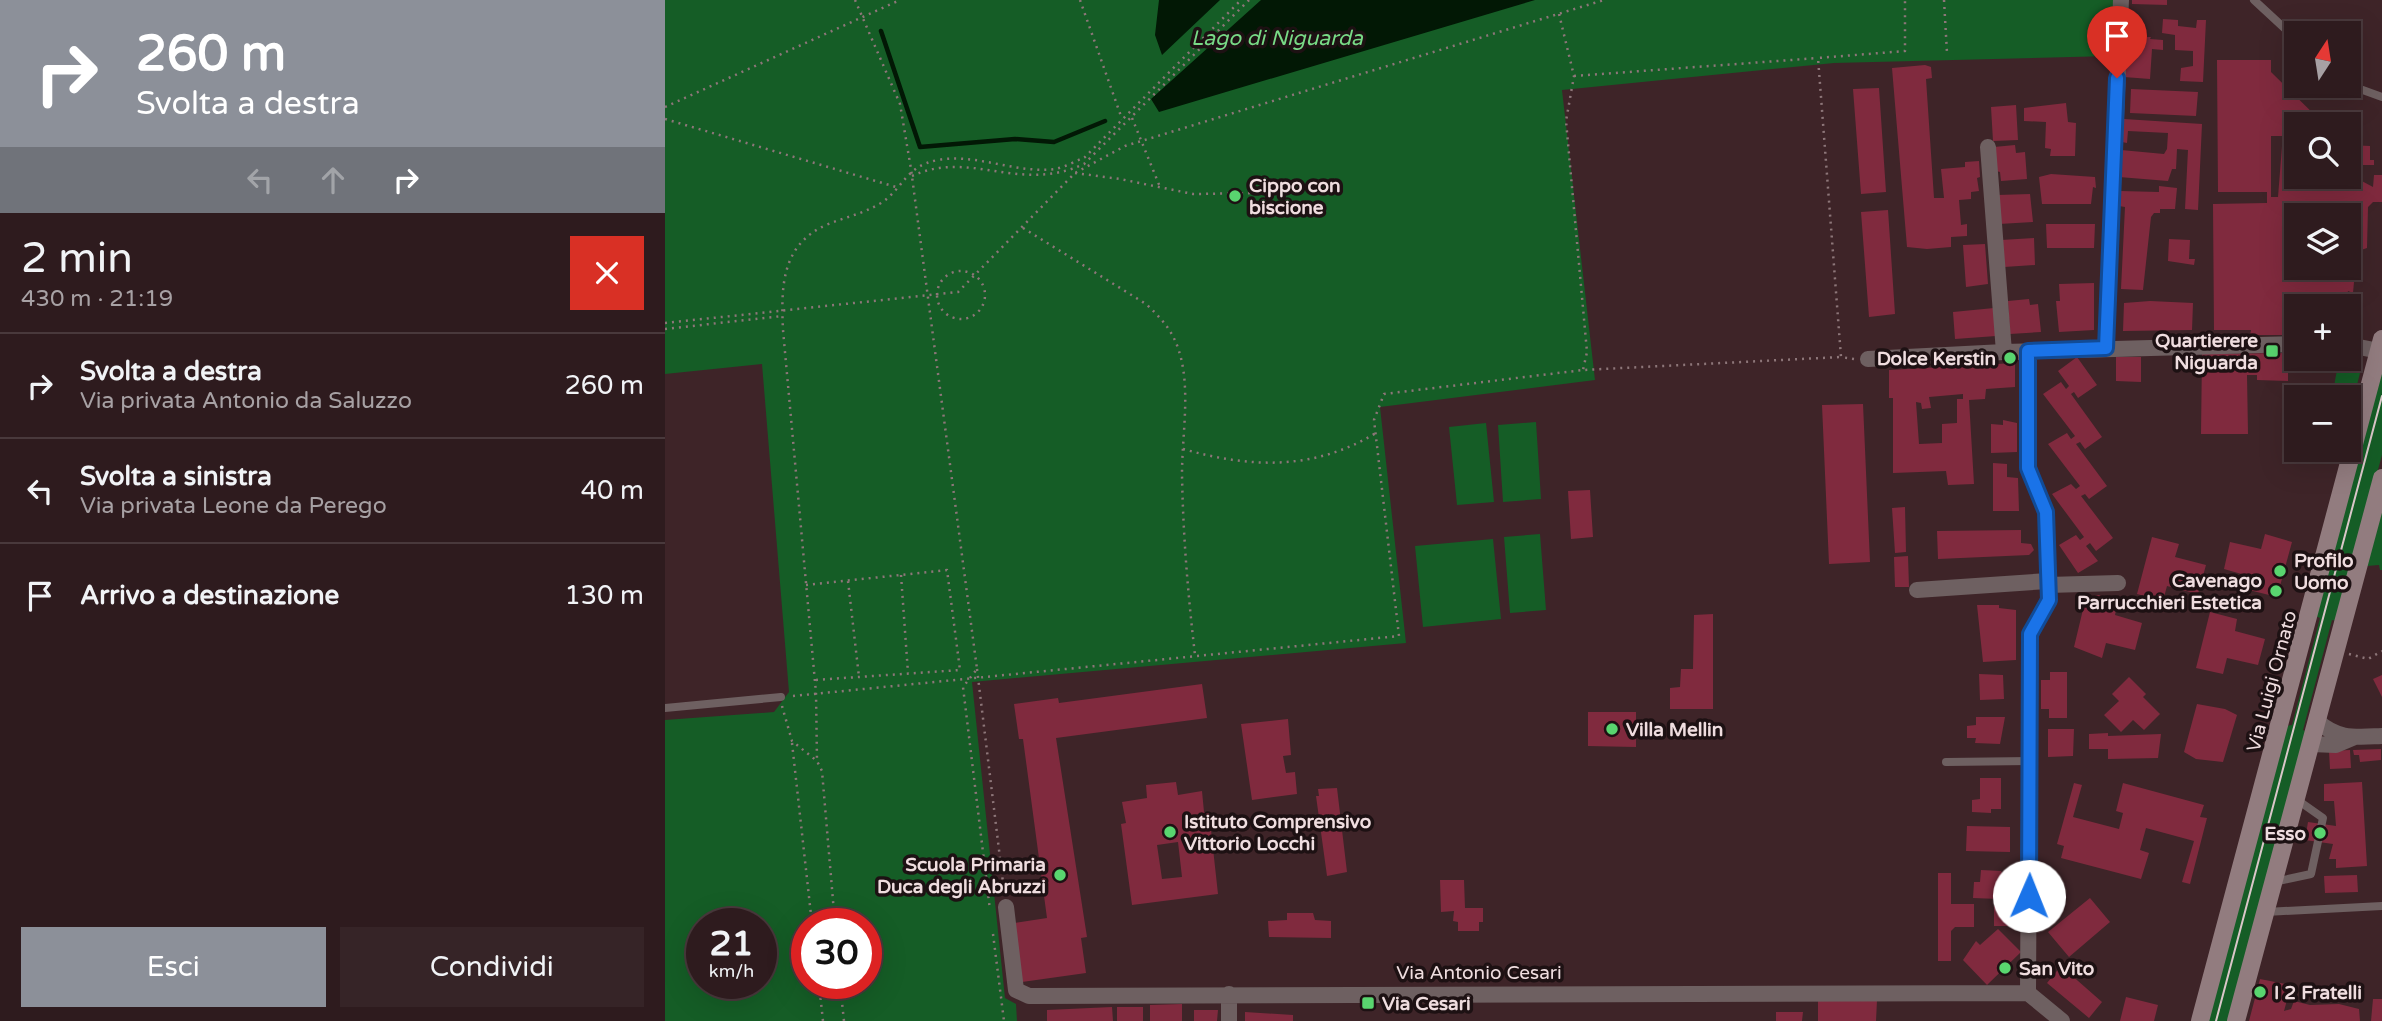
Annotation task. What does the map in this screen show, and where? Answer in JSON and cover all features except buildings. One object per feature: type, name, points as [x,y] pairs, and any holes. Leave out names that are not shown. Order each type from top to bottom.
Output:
[{"type":"main road","name":"Via Luigi Ornato","points":[[2200,1021],[2381,347]]},
{"type":"main road","points":[[2236,1021],[2381,487]]},
{"type":"street","points":[[2106,348],[2121,0]]},
{"type":"street","points":[[1988,147],[2004,352]]},
{"type":"street","points":[[1868,359],[2106,348],[2284,344]]},
{"type":"street","points":[[2361,346],[2381,347]]},
{"type":"street","points":[[2028,351],[2028,468],[2046,512],[2049,600],[2030,634],[2028,993],[2062,1021]]},
{"type":"street","points":[[1917,590],[2048,583],[2118,583]]},
{"type":"street","points":[[2317,721],[2330,733],[2355,737],[2382,736]]},
{"type":"street","points":[[2311,744],[2336,745],[2355,737]]},
{"type":"street","name":"Via Antonio Cesari","points":[[998,909],[1016,990],[1029,996],[1229,993],[2028,993]]},
{"type":"street","points":[[1229,993],[1229,1021]]},
{"type":"lane","points":[[2254,0],[2284,28]]},
{"type":"lane","points":[[2361,89],[2382,97]]},
{"type":"lane","points":[[751,691],[759,698]]},
{"type":"lane","points":[[665,708],[781,697]]},
{"type":"lane","points":[[1946,762],[2030,761]]},
{"type":"lane","points":[[2274,882],[2311,874],[2323,818],[2296,799]]},
{"type":"lane","points":[[2266,913],[2382,906]]},
{"type":"path","points":[[855,0],[900,104],[911,169],[978,675],[998,909]]},
{"type":"path","points":[[665,107],[899,0]]},
{"type":"path","points":[[1080,0],[1122,119]]},
{"type":"path","points":[[817,761],[816,693],[782,313],[781,288],[790,258],[806,237],[825,226],[858,215],[883,202],[911,169],[937,160],[964,158],[1002,166],[1056,169],[1085,157],[1241,0]]},
{"type":"path","points":[[665,329],[958,292],[1249,0]]},
{"type":"path","points":[[912,176],[926,169],[962,166],[997,174],[1055,175],[1141,141],[1604,0]]},
{"type":"path","points":[[1574,76],[1905,51],[1905,0]]},
{"type":"path","points":[[1944,0],[1947,53]]},
{"type":"path","points":[[1559,13],[1574,76],[1566,121],[1587,352],[1583,370]]},
{"type":"path","points":[[1818,58],[1841,357]]},
{"type":"path","points":[[1128,113],[1160,188]]},
{"type":"path","points":[[665,119],[895,187]]},
{"type":"path","points":[[1085,157],[1089,163]]},
{"type":"path","points":[[1075,173],[1193,194],[1258,192]]},
{"type":"path","points":[[1022,227],[1118,286],[1163,320],[1180,354],[1184,380],[1186,569],[1195,655]]},
{"type":"path","points":[[968,271],[975,275],[984,287],[984,302],[968,318],[947,315],[941,310],[936,294],[941,281],[953,272],[968,271]]},
{"type":"path","points":[[665,323],[782,313]]},
{"type":"path","points":[[810,908],[792,741],[781,697],[978,675],[1399,636],[1374,419],[1384,394],[1583,370],[1841,357],[1868,359]]},
{"type":"path","points":[[1183,449],[1246,464],[1267,465],[1332,451],[1376,433]]},
{"type":"path","points":[[806,585],[947,570],[960,670],[814,680]]},
{"type":"path","points":[[901,575],[908,673]]},
{"type":"path","points":[[848,581],[859,677]]},
{"type":"path","points":[[2343,653],[2368,659],[2382,651]]},
{"type":"path","points":[[977,668],[963,687],[998,909]]},
{"type":"path","points":[[792,741],[817,761],[822,771],[834,908]]},
{"type":"path","points":[[992,925],[1004,1021]]},
{"type":"path","points":[[821,999],[823,1021]]},
{"type":"path","points":[[842,999],[844,1021]]},
{"type":"green space","points":[[665,0],[2114,0],[2110,56],[1834,63],[1562,90],[1595,380],[1380,407],[1406,643],[972,682],[1005,998],[1016,1004],[1017,1021],[665,1021],[665,720],[774,712],[789,692],[762,364],[665,374]]},
{"type":"green space","points":[[2382,368],[2382,455],[2337,621],[2332,620],[2303,730],[2308,732],[2231,1021],[2207,1021],[2286,726],[2292,725],[2320,618],[2315,616],[2357,462],[2361,462],[2361,446]]},
{"type":"green space","points":[[2337,371],[2360,371],[2357,385],[2334,385]]},
{"type":"green space","points":[[1536,422],[1541,499],[1503,502],[1498,425]]},
{"type":"green space","points":[[1486,423],[1494,502],[1457,505],[1449,427]]},
{"type":"green space","points":[[2382,511],[2380,570],[2379,565],[2367,566]]},
{"type":"green space","points":[[1540,534],[1546,610],[1510,613],[1504,537]]},
{"type":"green space","points":[[1493,539],[1501,619],[1423,627],[1415,546]]},
{"type":"water","points":[[1159,0],[1220,0],[1162,55],[1155,35]]},
{"type":"water","name":"Lago di Niguarda","points":[[1261,0],[1535,0],[1159,112],[1151,99]]},
{"type":"waterway","points":[[881,31],[920,147],[1015,139],[1054,142],[1105,121]]},
{"type":"tram line","points":[[2216,1021],[2382,396]]},
{"type":"place","name":"Cippo con biscione","points":[[1235,196]]},
{"type":"place","name":"Quartierere Niguarda","points":[[2272,351]]},
{"type":"place","name":"Dolce Kerstin","points":[[2010,358]]},
{"type":"place","name":"Profilo Uomo","points":[[2280,571]]},
{"type":"place","name":"Cavenago Parrucchieri Estetica","points":[[2276,591]]},
{"type":"place","name":"Villa Mellin","points":[[1612,729]]},
{"type":"place","name":"Istituto Comprensivo Vittorio Locchi","points":[[1170,832]]},
{"type":"place","name":"Esso","points":[[2320,833]]},
{"type":"place","name":"Scuola Primaria Duca degli Abruzzi","points":[[1060,875]]},
{"type":"place","name":"San Vito","points":[[2005,968]]},
{"type":"place","name":"I 2 Fratelli","points":[[2260,992]]},
{"type":"place","name":"Via Cesari","points":[[1368,1003]]},
{"type":"route","points":[[2029,896],[2030,634],[2049,600],[2046,512],[2028,468],[2028,351],[2106,348],[2117,78]]}]
